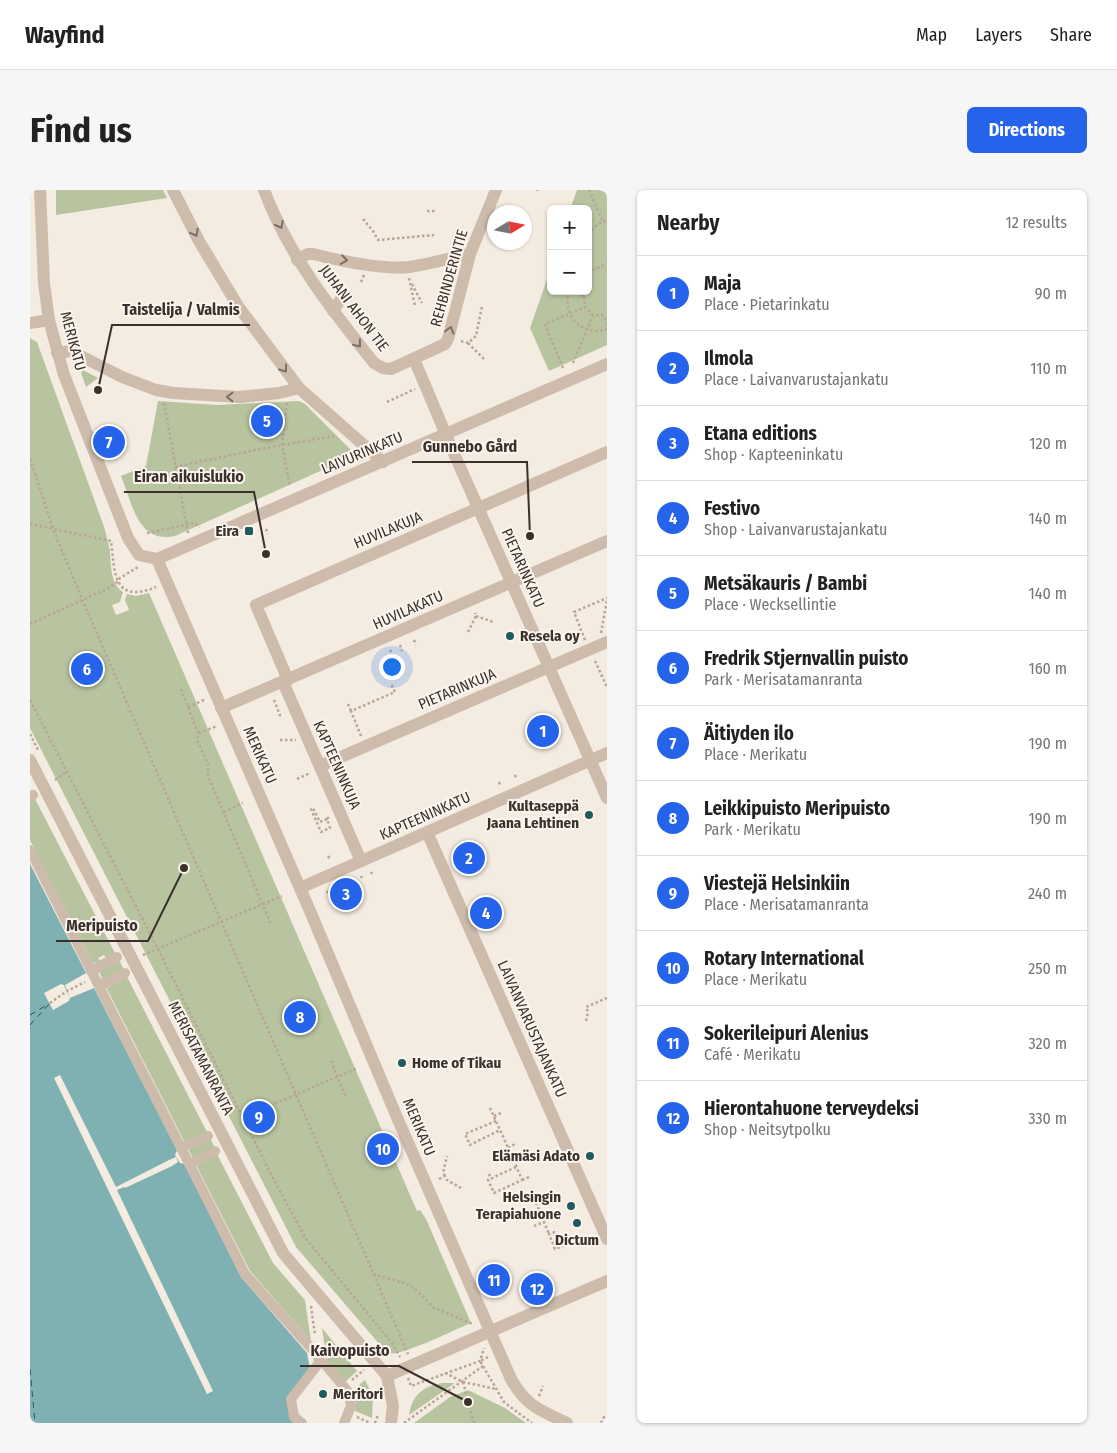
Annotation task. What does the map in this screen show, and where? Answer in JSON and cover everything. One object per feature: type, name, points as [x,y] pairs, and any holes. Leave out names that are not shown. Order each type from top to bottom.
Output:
[{"type":"street","name":"MERIKATU","points":[[40,190],[44,283],[49,320],[57,353],[128,538],[139,555],[154,559],[300,888],[511,1379],[521,1396],[536,1408],[567,1423]]},
{"type":"street","points":[[173,190],[199,241],[238,306],[298,388],[383,462]]},
{"type":"street","name":"JUHANI AHON TIE","points":[[264,190],[297,260],[374,364],[382,368],[391,369],[414,359]]},
{"type":"street","name":"REHBINDERINTIE","points":[[414,359],[445,344],[448,339],[470,254],[496,190]]},
{"type":"street","points":[[297,260],[308,254],[314,254],[392,268],[416,266],[470,254]]},
{"type":"street","points":[[333,311],[342,299]]},
{"type":"street","points":[[30,323],[49,320]]},
{"type":"street","points":[[57,353],[71,351],[131,381],[156,390],[173,393],[240,397],[279,393],[298,388]]},
{"type":"street","points":[[414,359],[446,434]]},
{"type":"street","name":"LAIVURINKATU","points":[[154,559],[607,364]]},
{"type":"street","name":"PIETARINKATU","points":[[446,434],[607,798]]},
{"type":"street","name":"HUVILAKUJA","points":[[285,681],[256,604],[607,452]]},
{"type":"street","name":"HUVILAKATU","points":[[221,708],[607,541]]},
{"type":"street","name":"PIETARINKUJA","points":[[320,766],[598,646]]},
{"type":"street","name":"KAPTEENINKUJA","points":[[285,681],[361,861]]},
{"type":"street","name":"KAPTEENINKATU","points":[[300,888],[607,753]]},
{"type":"street","name":"MERISATAMANRANTA","points":[[34,755],[283,1252],[387,1376]]},
{"type":"street","name":"KAPTEENINKATU","points":[[591,761],[607,759]]},
{"type":"street","name":"LAIVANVARUSTAJANKATU","points":[[427,832],[607,1239]]},
{"type":"street","points":[[30,850],[93,979],[246,1274],[349,1393],[351,1406],[344,1423]]},
{"type":"street","points":[[93,979],[117,958]]},
{"type":"street","points":[[93,979],[125,973]]},
{"type":"street","points":[[184,1156],[208,1136]]},
{"type":"street","points":[[184,1156],[216,1151]]},
{"type":"street","points":[[391,1423],[393,1406],[387,1376],[607,1281]]},
{"type":"street","points":[[302,1423],[294,1418],[291,1399],[318,1359]]},
{"type":"path","points":[[589,190],[603,222]]},
{"type":"path","points":[[427,211],[437,210]]},
{"type":"path","points":[[363,219],[378,240],[434,235]]},
{"type":"path","points":[[592,229],[607,220]]},
{"type":"path","points":[[592,270],[607,264]]},
{"type":"path","points":[[416,306],[409,278],[422,303]]},
{"type":"path","points":[[568,295],[567,298],[570,314],[574,322],[586,330],[601,331],[607,329]]},
{"type":"path","points":[[584,296],[585,307],[593,315],[603,315],[607,324]]},
{"type":"path","points":[[468,343],[476,336],[482,306]]},
{"type":"path","points":[[563,368],[544,324],[585,307]]},
{"type":"path","points":[[574,363],[593,315]]},
{"type":"path","points":[[448,339],[468,343],[484,359]]},
{"type":"path","points":[[387,402],[425,385]]},
{"type":"path","points":[[163,399],[188,533]]},
{"type":"path","points":[[287,399],[282,445],[290,487]]},
{"type":"path","points":[[176,468],[338,435]]},
{"type":"path","points":[[106,449],[113,447]]},
{"type":"path","points":[[30,459],[53,529],[83,601],[408,1354]]},
{"type":"path","points":[[147,533],[195,523],[201,527]]},
{"type":"path","points":[[30,524],[111,541],[114,573],[117,582],[125,590],[132,592],[150,590]]},
{"type":"path","points":[[266,529],[268,534]]},
{"type":"path","points":[[30,624],[83,601],[154,559]]},
{"type":"path","points":[[607,599],[574,612],[598,646],[607,687]]},
{"type":"path","points":[[598,646],[607,599]]},
{"type":"path","points":[[468,632],[475,614],[492,622]]},
{"type":"path","points":[[414,640],[416,645]]},
{"type":"path","points":[[400,646],[402,651]]},
{"type":"path","points":[[390,650],[393,655]]},
{"type":"path","points":[[351,711],[395,692],[391,684]]},
{"type":"path","points":[[181,689],[208,764],[208,776],[271,924]]},
{"type":"path","points":[[30,700],[306,1239],[392,1343],[400,1356]]},
{"type":"path","points":[[274,700],[279,716]]},
{"type":"path","points":[[188,707],[199,702]]},
{"type":"path","points":[[348,704],[364,742]]},
{"type":"path","points":[[198,733],[210,729]]},
{"type":"path","points":[[30,734],[34,755]]},
{"type":"path","points":[[280,740],[303,740]]},
{"type":"path","points":[[50,774],[54,782]]},
{"type":"path","points":[[297,779],[302,777]]},
{"type":"path","points":[[224,812],[242,803]]},
{"type":"path","points":[[327,818],[330,828],[326,832],[321,832],[310,810],[314,808],[320,822],[327,818],[336,814]]},
{"type":"path","points":[[141,951],[143,955],[282,896]]},
{"type":"path","points":[[50,1003],[67,991],[93,979]]},
{"type":"path","points":[[586,1021],[588,1012],[586,1007],[607,998]]},
{"type":"path","points":[[330,1060],[346,1097]]},
{"type":"path","points":[[243,1117],[358,1068]]},
{"type":"path","points":[[230,1122],[226,1114],[238,1108]]},
{"type":"path","points":[[490,1108],[522,1180]]},
{"type":"path","points":[[494,1116],[500,1113]]},
{"type":"path","points":[[496,1121],[464,1134],[470,1145],[500,1130]]},
{"type":"path","points":[[508,1148],[515,1144]]},
{"type":"path","points":[[447,1156],[443,1173],[446,1180],[461,1188]]},
{"type":"path","points":[[514,1161],[521,1158]]},
{"type":"path","points":[[516,1167],[488,1180],[494,1194],[529,1177]]},
{"type":"path","points":[[489,1174],[491,1179]]},
{"type":"path","points":[[439,1179],[445,1176]]},
{"type":"path","points":[[488,1190],[492,1188]]},
{"type":"path","points":[[534,1198],[555,1249],[563,1246]]},
{"type":"path","points":[[534,1226],[544,1222]]},
{"type":"path","points":[[549,1234],[555,1232]]},
{"type":"path","points":[[373,1274],[407,1284],[434,1308],[473,1324]]},
{"type":"path","points":[[311,1305],[318,1359]]},
{"type":"path","points":[[490,1332],[480,1360],[504,1402],[532,1423]]},
{"type":"path","points":[[410,1383],[411,1386],[480,1360]]},
{"type":"path","points":[[404,1423],[483,1366]]},
{"type":"path","points":[[344,1387],[364,1370]]},
{"type":"path","points":[[444,1373],[463,1382],[496,1389]]},
{"type":"path","points":[[463,1382],[474,1423]]},
{"type":"path","points":[[538,1399],[543,1386]]},
{"type":"path","points":[[375,1423],[379,1414]]},
{"type":"path","points":[[601,1423],[605,1415]]},
{"type":"green space","points":[[56,190],[163,190],[167,198],[56,215]]},
{"type":"green space","points":[[577,190],[599,190],[607,193],[607,345],[549,371],[530,328],[547,279],[547,295],[592,295],[592,205],[571,205]]},
{"type":"green space","points":[[30,338],[37,342],[104,527],[110,551],[113,579],[123,592],[120,602],[112,605],[116,615],[129,610],[125,600],[127,594],[136,596],[149,593],[417,1211],[420,1210],[426,1219],[471,1323],[415,1347],[387,1353],[296,1247],[30,728]]},
{"type":"green space","points":[[83,370],[98,378],[86,387],[81,373]]},
{"type":"green space","points":[[158,401],[217,405],[299,401],[305,404],[356,455],[175,536],[162,537],[152,534],[138,519],[121,476],[146,466]]},
{"type":"green space","points":[[35,799],[116,955],[107,959],[104,955],[98,958],[101,962],[93,963],[30,840],[30,801]]},
{"type":"green space","points":[[119,960],[124,970],[102,979],[99,971]]},
{"type":"green space","points":[[127,977],[207,1132],[184,1141],[107,989]]},
{"type":"green space","points":[[210,1138],[215,1148],[193,1158],[189,1151],[190,1148]]},
{"type":"green space","points":[[217,1154],[273,1263],[305,1300],[311,1341],[250,1271],[197,1167]]},
{"type":"green space","points":[[322,1328],[357,1371],[345,1382],[327,1361]]},
{"type":"green space","points":[[365,1380],[373,1397],[372,1418],[355,1411],[356,1403],[352,1391]]},
{"type":"green space","points":[[455,1383],[409,1415],[413,1402],[420,1392],[430,1386]]},
{"type":"green space","points":[[468,1390],[505,1408],[526,1423],[414,1423],[450,1397]]},
{"type":"water","points":[[30,864],[86,973],[65,985],[70,998],[94,988],[177,1150],[175,1155],[180,1163],[185,1164],[241,1277],[307,1353],[310,1369],[288,1398],[296,1423],[30,1423]]},
{"type":"pier","points":[[61,984],[64,985],[70,998],[69,1001],[53,1010],[44,993]]},
{"type":"pier","points":[[60,1075],[116,1187],[169,1160],[176,1157],[177,1159],[178,1162],[172,1166],[117,1190],[213,1391],[207,1394],[54,1078]]},
{"type":"ferry route","points":[[30,1025],[50,1003]]},
{"type":"ferry route","points":[[30,1015],[47,1005]]},
{"type":"ferry route","points":[[30,1369],[35,1423]]},
{"type":"place","name":"Taistelija / Valmis","points":[[98,390]]},
{"type":"place","name":"Metsäkauris / Bambi","points":[[267,421]]},
{"type":"place","name":"Äitiyden ilo","points":[[109,442]]},
{"type":"place","name":"Eira","points":[[249,531]]},
{"type":"place","name":"Gunnebo Gård","points":[[530,536]]},
{"type":"place","name":"Eiran aikuislukio","points":[[266,554]]},
{"type":"place","name":"Resela oy","points":[[510,636]]},
{"type":"place","name":"Fredrik Stjernvallin puisto","points":[[87,669]]},
{"type":"place","name":"Maja","points":[[543,731]]},
{"type":"place","name":"Kultaseppä Jaana Lehtinen","points":[[589,815]]},
{"type":"place","name":"Ilmola","points":[[469,858]]},
{"type":"place","name":"Meripuisto","points":[[184,868]]},
{"type":"place","name":"Etana editions","points":[[346,894]]},
{"type":"place","name":"Festivo","points":[[486,913]]},
{"type":"place","name":"Leikkipuisto Meripuisto","points":[[300,1017]]},
{"type":"place","name":"Home of Tikau","points":[[402,1063]]},
{"type":"place","name":"Viestejä Helsinkiin","points":[[259,1117]]},
{"type":"place","name":"Rotary International","points":[[383,1149]]},
{"type":"place","name":"Elämäsi Adato","points":[[590,1156]]},
{"type":"place","name":"Helsingin Terapiahuone","points":[[571,1206]]},
{"type":"place","name":"Dictum","points":[[577,1223]]},
{"type":"place","name":"Sokerileipuri Alenius","points":[[494,1280]]},
{"type":"place","name":"Hierontahuone terveydeksi","points":[[537,1289]]},
{"type":"place","name":"Meritori","points":[[323,1394]]},
{"type":"place","name":"Kaivopuisto","points":[[468,1402]]}]
